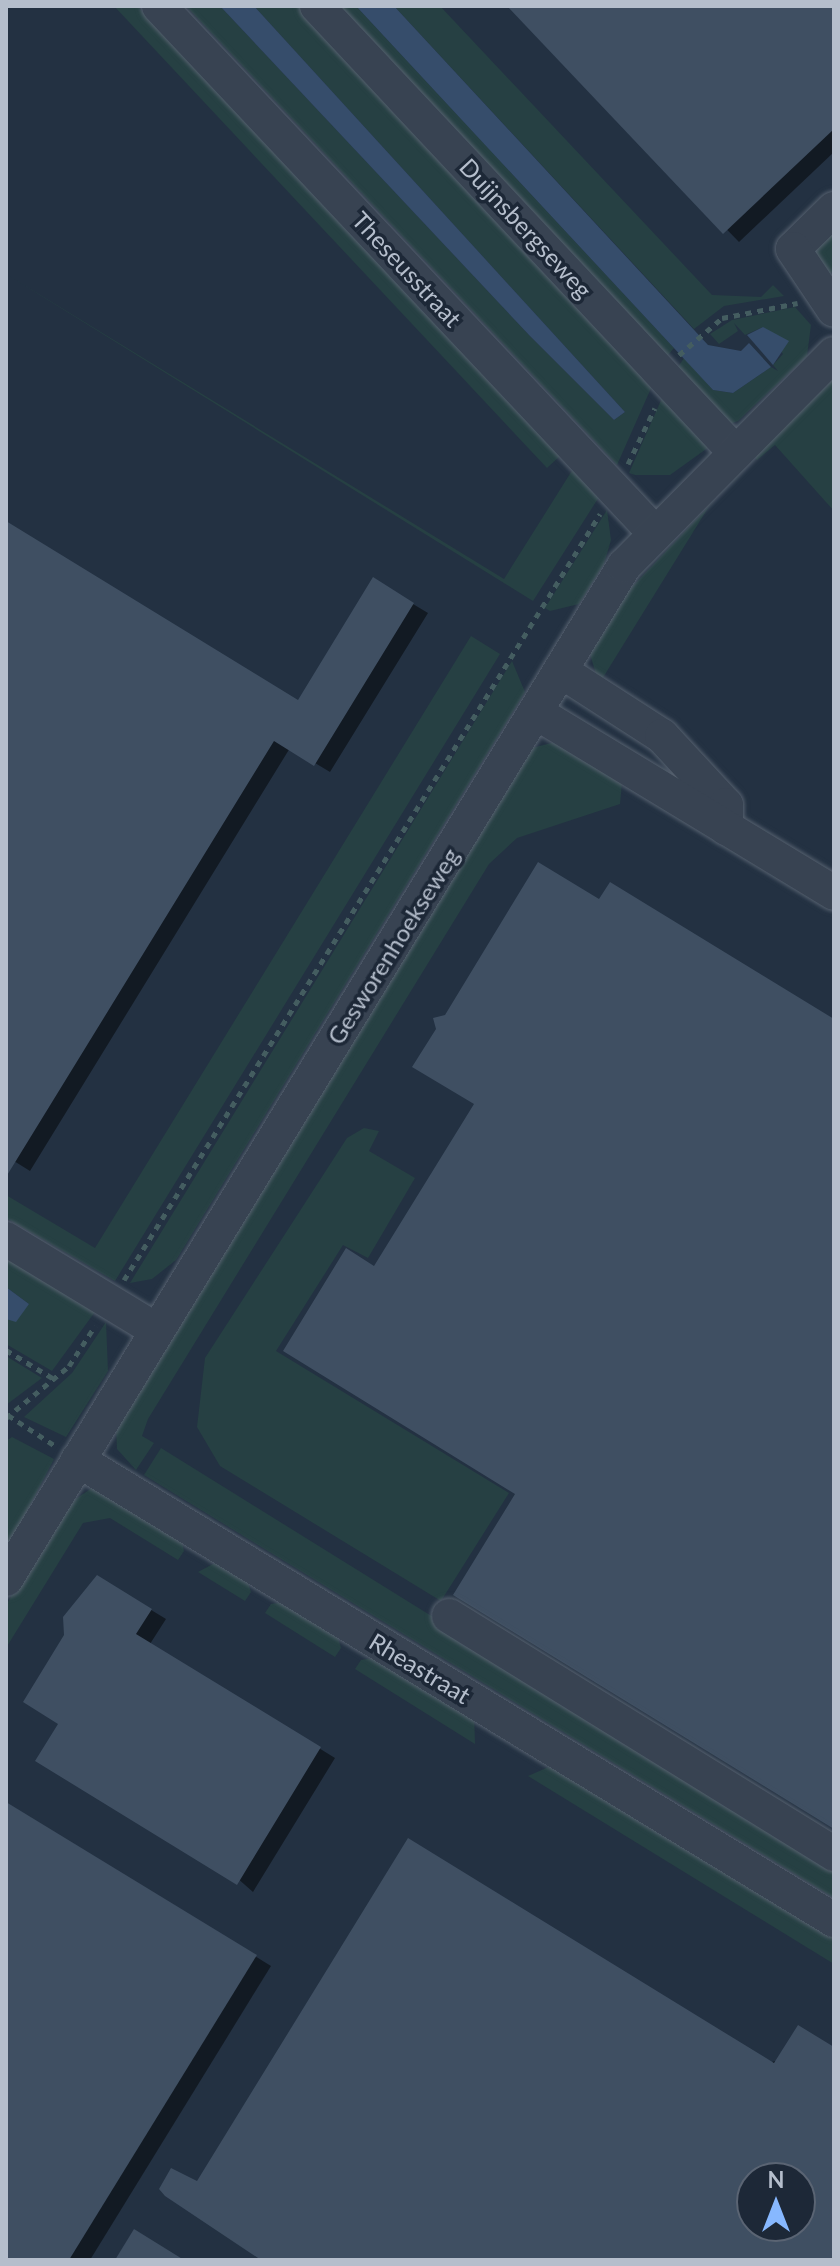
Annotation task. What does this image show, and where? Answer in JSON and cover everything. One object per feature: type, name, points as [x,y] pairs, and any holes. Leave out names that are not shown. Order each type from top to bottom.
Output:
[{"type":"street","name":"Theseusstraat","points":[[159,6],[654,532]]},
{"type":"street","name":"Duijnsbergseweg","points":[[317,6],[674,368],[733,450]]},
{"type":"street","points":[[827,302],[793,249],[834,209]]},
{"type":"street","name":"Gesworenhoekseweg","points":[[6,1579],[624,566],[733,450],[834,354]]},
{"type":"street","points":[[561,671],[662,736],[726,805],[726,828]]},
{"type":"street","points":[[537,713],[834,893]]},
{"type":"street","points":[[6,1239],[156,1330]]},
{"type":"street","name":"Rheastraat","points":[[78,1460],[834,1920]]},
{"type":"street","points":[[449,1616],[834,1854]]},
{"type":"path","points":[[78,1460],[7,1416],[54,1379],[111,1301],[615,489],[674,368],[714,323],[827,302]]},
{"type":"path","points":[[6,1350],[54,1379]]},
{"type":"green space","points":[[114,6],[137,6],[560,456],[547,468]]},
{"type":"green space","points":[[186,6],[220,6],[529,335],[614,420],[625,412],[254,6],[306,6],[656,377],[617,465]]},
{"type":"green space","points":[[330,6],[356,6],[674,348],[663,361]]},
{"type":"green space","points":[[394,6],[440,6],[712,295],[761,297],[773,285],[784,296],[724,306],[694,329]]},
{"type":"green space","points":[[834,228],[834,270],[823,280],[802,258]]},
{"type":"green space","points":[[6,274],[504,579],[573,469],[599,497],[533,601]]},
{"type":"green space","points":[[795,307],[811,325],[807,356],[738,421],[730,424],[674,373],[684,358],[713,390],[733,393],[771,367],[778,371],[773,365],[783,354],[763,327],[745,335],[734,323],[738,331],[719,344],[710,334],[732,320]]},
{"type":"green space","points":[[834,379],[834,511],[775,445],[757,460],[753,455]]},
{"type":"green space","points":[[666,389],[709,447],[670,475],[629,473]]},
{"type":"green space","points":[[711,504],[599,684],[590,654],[628,591]]},
{"type":"green space","points":[[607,510],[611,540],[604,564],[579,604],[550,611],[545,608]]},
{"type":"green space","points":[[471,636],[500,654],[115,1281],[6,1218],[6,1195],[95,1248]]},
{"type":"green space","points":[[512,661],[525,692],[176,1260],[152,1279],[130,1283]]},
{"type":"green space","points":[[559,741],[622,783],[620,804],[517,838],[489,864],[148,1419],[142,1436],[154,1443],[136,1470],[117,1449],[116,1427],[532,748]]},
{"type":"green space","points":[[364,1128],[379,1131],[369,1151],[415,1178],[368,1258],[343,1245],[276,1351],[509,1493],[441,1601],[220,1466],[197,1427],[205,1358],[347,1138]]},
{"type":"green space","points":[[6,1252],[97,1309],[52,1371],[6,1344],[6,1319],[29,1304],[6,1287]]},
{"type":"green space","points":[[106,1322],[108,1371],[66,1437],[24,1417],[72,1373]]},
{"type":"green space","points":[[6,1356],[42,1378],[6,1405]]},
{"type":"green space","points":[[12,1437],[54,1459],[6,1552],[6,1441]]},
{"type":"green space","points":[[161,1448],[834,1866],[834,1898],[144,1475]]},
{"type":"green space","points":[[92,1488],[179,1528],[184,1551],[178,1560],[110,1518],[83,1523],[6,1648],[6,1605],[68,1504]]},
{"type":"green space","points":[[226,1557],[243,1568],[251,1592],[245,1601],[198,1572]]},
{"type":"green space","points":[[296,1600],[334,1624],[341,1648],[335,1657],[265,1613],[271,1604]]},
{"type":"green space","points":[[386,1656],[474,1710],[475,1744],[355,1669],[361,1660]]},
{"type":"green space","points":[[560,1762],[834,1930],[834,1964],[528,1776]]},
{"type":"water","points":[[220,6],[254,6],[625,412],[614,420],[529,335]]},
{"type":"water","points":[[356,6],[394,6],[708,345],[741,351],[749,343],[771,367],[733,393],[713,390]]},
{"type":"water","points":[[763,327],[789,341],[773,365],[747,335]]},
{"type":"water","points":[[6,1287],[29,1304],[16,1322],[6,1319]]},
{"type":"building","points":[[507,6],[834,6],[834,129],[723,234]]},
{"type":"building","points":[[6,521],[298,700],[373,577],[414,603],[314,766],[274,741],[6,1177]]},
{"type":"building","points":[[538,862],[599,899],[610,882],[834,1019],[834,1829],[453,1595],[515,1494],[283,1351],[346,1248],[374,1266],[474,1104],[412,1067],[436,1029],[433,1018],[445,1015]]},
{"type":"building","points":[[97,1575],[152,1609],[136,1634],[321,1747],[237,1885],[35,1761],[58,1724],[23,1702],[64,1635],[63,1617]]},
{"type":"building","points":[[6,1802],[257,1955],[69,2260],[6,2260]]},
{"type":"building","points":[[408,1838],[774,2063],[798,2025],[834,2047],[834,2260],[261,2260],[165,2196],[159,2189],[171,2168],[197,2181]]},
{"type":"building","points":[[134,2229],[184,2260],[115,2260]]}]
